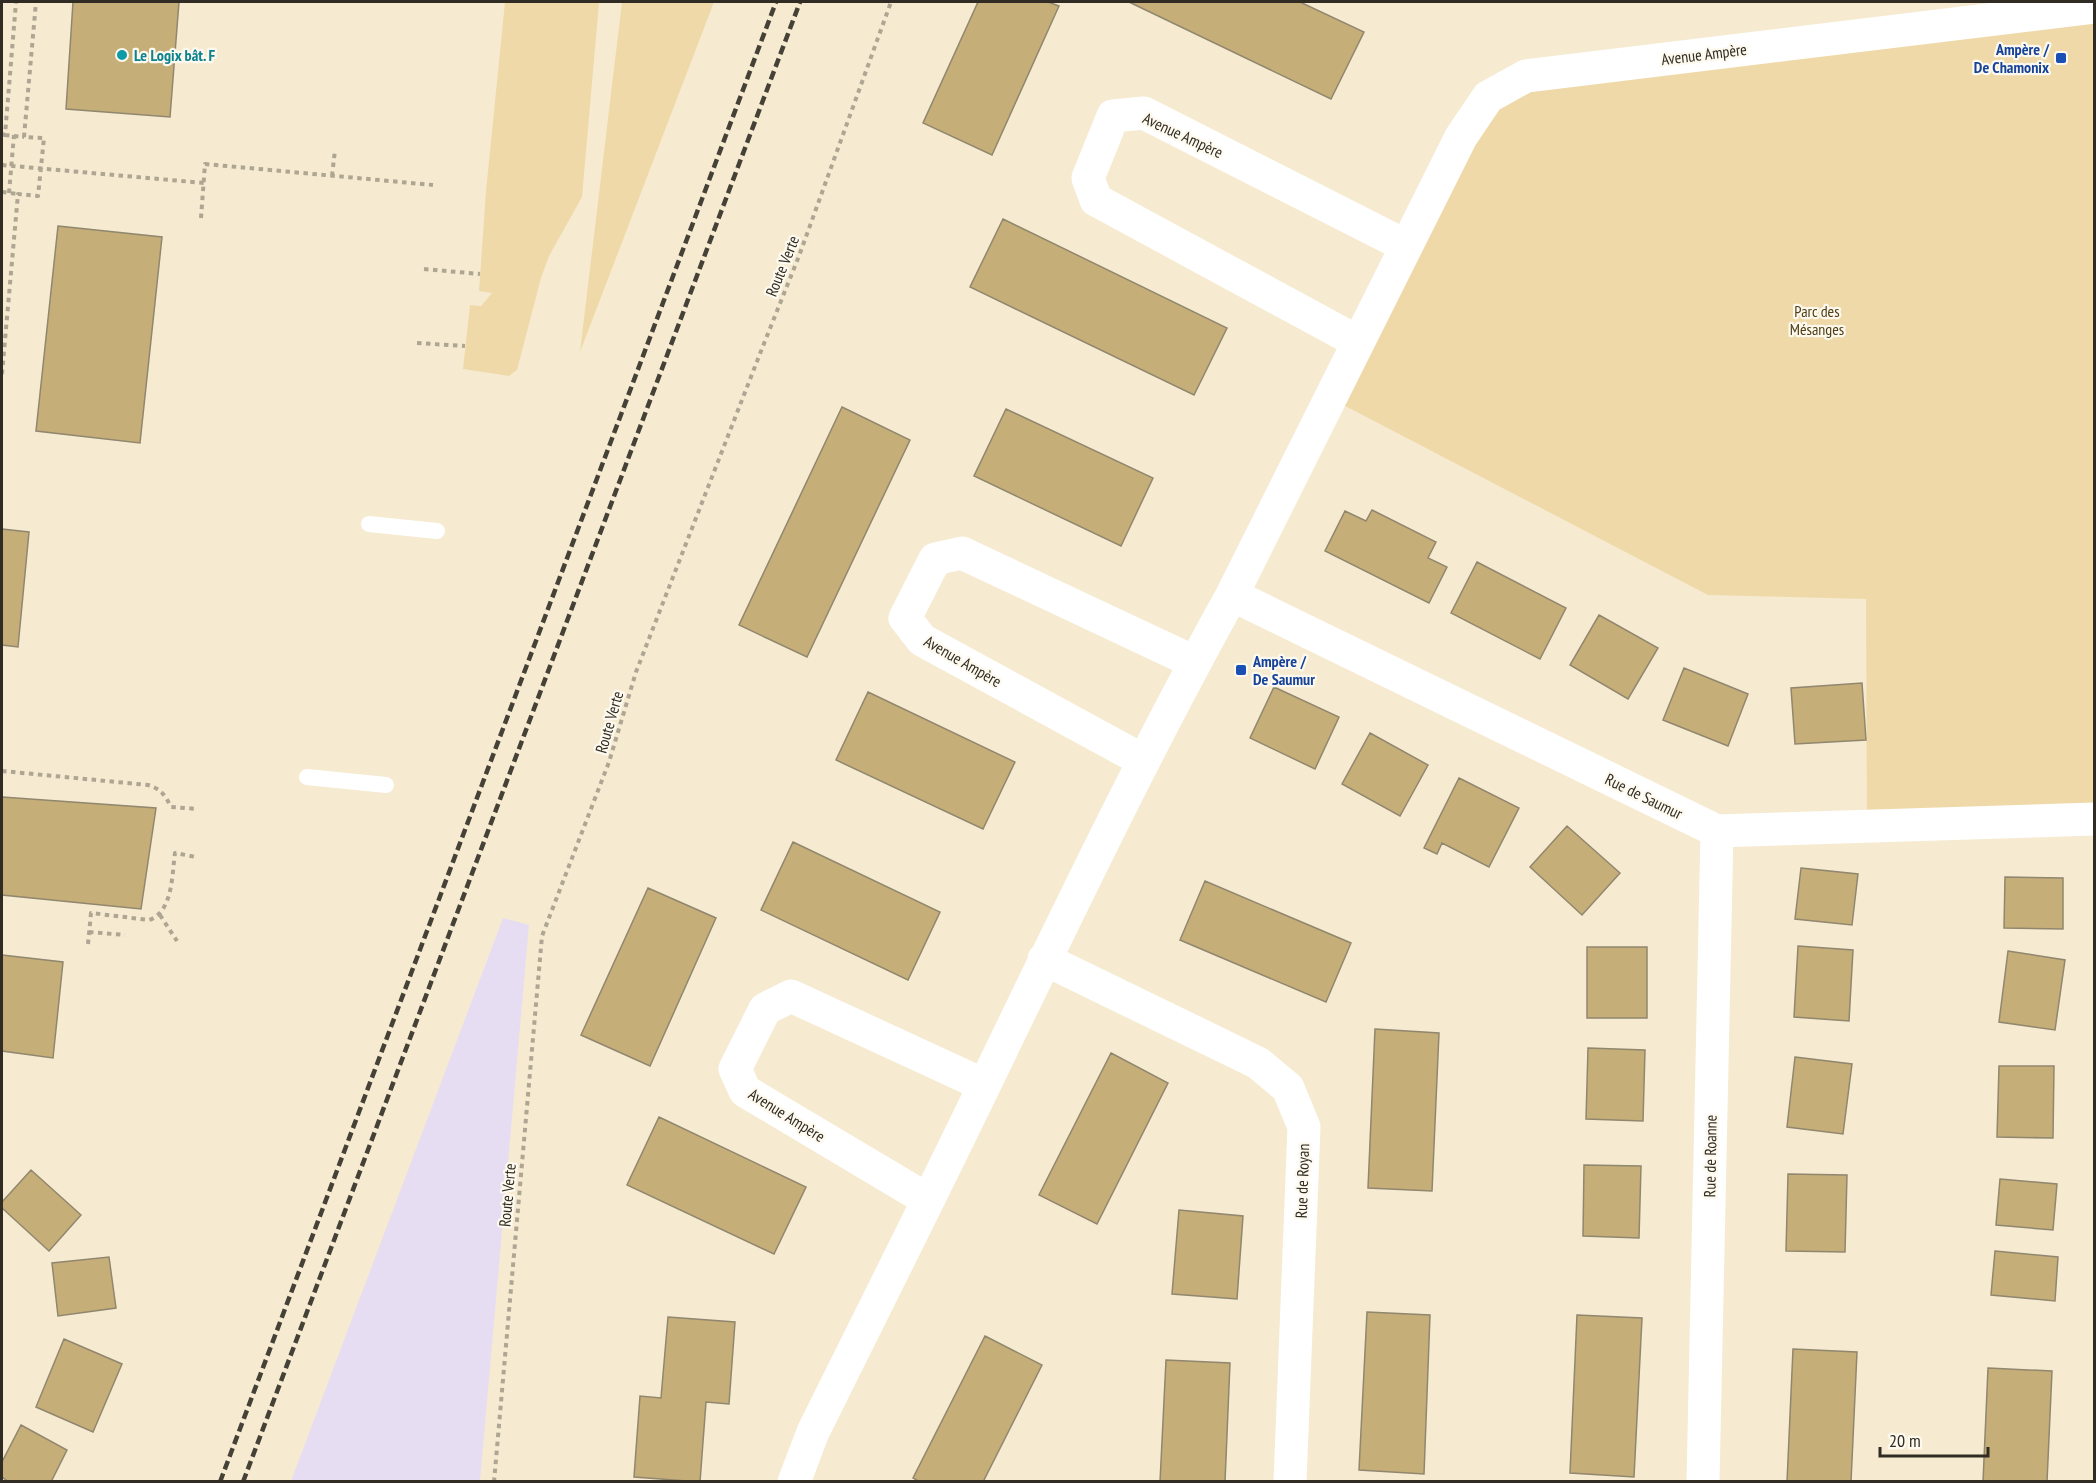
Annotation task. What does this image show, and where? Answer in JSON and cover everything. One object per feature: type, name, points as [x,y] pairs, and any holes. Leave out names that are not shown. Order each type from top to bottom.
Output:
[{"type":"street","name":"Avenue Ampère","points":[[794,1482],[813,1432],[1044,959],[1194,662],[1232,595],[1461,137],[1488,97],[1526,76],[2094,7]]},
{"type":"street","name":"Avenue Ampère","points":[[1358,342],[1096,200],[1088,178],[1113,116],[1144,113],[1406,246]]},
{"type":"street","name":"Avenue Ampère","points":[[1144,762],[922,640],[905,618],[910,608],[935,559],[962,553],[1194,662]]},
{"type":"street","name":"Rue de Saumur","points":[[1232,595],[1717,831],[2094,819]]},
{"type":"street","name":"Rue de Roanne","points":[[1703,1482],[1717,831]]},
{"type":"street","name":"Rue de Royan","points":[[1044,959],[1258,1063],[1288,1088],[1304,1127],[1290,1482]]},
{"type":"street","name":"Avenue Ampère","points":[[928,1200],[745,1091],[735,1069],[765,1010],[791,996],[984,1085]]},
{"type":"lane","points":[[369,524],[437,531]]},
{"type":"lane","points":[[307,777],[386,785]]},
{"type":"path","points":[[2,192],[38,196],[44,138],[3,135],[16,2]]},
{"type":"path","points":[[24,137],[36,2]]},
{"type":"path","name":"Route Verte","points":[[494,1482],[542,936],[609,762],[636,672],[799,256],[891,2]]},
{"type":"path","points":[[9,193],[14,135]]},
{"type":"path","points":[[332,176],[335,150]]},
{"type":"path","points":[[201,219],[205,164],[433,185]]},
{"type":"path","points":[[2,165],[204,183]]},
{"type":"path","points":[[2,374],[18,194]]},
{"type":"path","points":[[424,268],[480,274]]},
{"type":"path","points":[[417,343],[465,346]]},
{"type":"path","points":[[2,771],[148,785],[158,788],[166,796],[171,807],[198,809]]},
{"type":"path","points":[[88,944],[91,913],[149,920],[160,915],[168,896],[175,853],[196,857]]},
{"type":"path","points":[[160,915],[177,941]]},
{"type":"path","points":[[89,932],[125,935]]},
{"type":"shaded area","points":[[503,918],[529,925],[480,1481],[291,1481]]},
{"type":"green space","points":[[505,2],[599,3],[582,197],[549,256],[517,370],[509,376],[463,369],[470,305],[481,306],[492,293],[479,291],[486,191]]},
{"type":"green space","points":[[622,2],[714,2],[580,352]]},
{"type":"green space","name":"Parc des Mésanges","points":[[2094,7],[2094,819],[1867,827],[1866,599],[1708,595],[1330,398],[1488,97]]},
{"type":"building","name":"Le Logix bât. F","points":[[73,2],[179,2],[170,117],[66,109]]},
{"type":"building","points":[[978,2],[1048,2],[1059,6],[992,155],[923,123]]},
{"type":"building","points":[[1129,2],[1300,2],[1364,32],[1331,99]]},
{"type":"building","points":[[1003,219],[1227,328],[1194,395],[970,287]]},
{"type":"building","points":[[58,226],[162,237],[140,443],[36,431]]},
{"type":"building","points":[[842,407],[910,440],[807,657],[739,625]]},
{"type":"building","points":[[1006,409],[1153,478],[1121,546],[974,476]]},
{"type":"building","points":[[1372,510],[1436,542],[1428,558],[1447,567],[1429,603],[1325,551],[1345,511],[1366,521]]},
{"type":"building","points":[[2,529],[29,532],[18,647],[2,645]]},
{"type":"building","points":[[1477,562],[1566,608],[1540,659],[1451,613]]},
{"type":"building","points":[[1599,615],[1658,648],[1628,699],[1570,665]]},
{"type":"building","points":[[1684,668],[1748,694],[1728,746],[1663,720]]},
{"type":"building","points":[[1862,683],[1866,740],[1795,744],[1791,688]]},
{"type":"building","points":[[1274,687],[1339,717],[1315,769],[1250,738]]},
{"type":"building","points":[[868,692],[1015,762],[983,829],[836,760]]},
{"type":"building","points":[[1370,733],[1428,765],[1400,816],[1342,784]]},
{"type":"building","points":[[1459,778],[1519,808],[1489,867],[1442,843],[1437,854],[1424,848]]},
{"type":"building","points":[[2,797],[156,808],[141,909],[2,895]]},
{"type":"building","points":[[1567,826],[1620,873],[1582,915],[1530,867]]},
{"type":"building","points":[[793,842],[940,912],[908,980],[761,910]]},
{"type":"building","points":[[1801,868],[1858,874],[1852,925],[1795,919]]},
{"type":"building","points":[[2005,877],[2063,878],[2063,929],[2004,928]]},
{"type":"building","points":[[1205,881],[1351,943],[1326,1002],[1180,940]]},
{"type":"building","points":[[648,888],[716,918],[650,1066],[581,1035]]},
{"type":"building","points":[[1798,946],[1853,950],[1849,1021],[1794,1017]]},
{"type":"building","points":[[1587,947],[1647,947],[1647,1018],[1587,1018]]},
{"type":"building","points":[[2008,951],[2065,960],[2055,1030],[1999,1022]]},
{"type":"building","points":[[2,955],[63,962],[53,1058],[2,1051]]},
{"type":"building","points":[[1375,1029],[1439,1033],[1432,1191],[1368,1188]]},
{"type":"building","points":[[1588,1048],[1645,1050],[1643,1121],[1586,1119]]},
{"type":"building","points":[[1111,1053],[1168,1083],[1097,1224],[1039,1195]]},
{"type":"building","points":[[1795,1057],[1852,1064],[1843,1134],[1787,1127]]},
{"type":"building","points":[[1999,1066],[2054,1066],[2053,1138],[1997,1137]]},
{"type":"building","points":[[659,1117],[806,1187],[774,1254],[627,1185]]},
{"type":"building","points":[[1584,1165],[1641,1166],[1639,1238],[1583,1236]]},
{"type":"building","points":[[31,1170],[81,1215],[49,1251],[2,1208],[2,1202]]},
{"type":"building","points":[[1788,1174],[1847,1175],[1845,1252],[1786,1251]]},
{"type":"building","points":[[2000,1179],[2057,1184],[2053,1230],[1996,1225]]},
{"type":"building","points":[[1179,1210],[1243,1216],[1237,1299],[1172,1294]]},
{"type":"building","points":[[1995,1251],[2058,1257],[2055,1301],[1991,1295]]},
{"type":"building","points":[[109,1257],[116,1308],[58,1316],[52,1263]]},
{"type":"building","points":[[1367,1312],[1430,1315],[1424,1474],[1359,1470]]},
{"type":"building","points":[[1577,1315],[1642,1318],[1634,1477],[1570,1473]]},
{"type":"building","points":[[668,1317],[735,1322],[729,1404],[706,1402],[700,1482],[634,1477],[640,1396],[661,1398]]},
{"type":"building","points":[[985,1336],[1042,1365],[983,1482],[920,1482],[913,1478]]},
{"type":"building","points":[[64,1339],[122,1364],[93,1432],[36,1407]]},
{"type":"building","points":[[1793,1349],[1857,1352],[1851,1482],[1787,1482]]},
{"type":"building","points":[[1166,1360],[1230,1363],[1225,1482],[1160,1482]]},
{"type":"building","points":[[1988,1368],[2052,1371],[2047,1482],[1983,1482]]},
{"type":"building","points":[[21,1425],[67,1450],[51,1482],[9,1482],[2,1477],[2,1462]]},
{"type":"railway","points":[[220,1482],[776,2]]},
{"type":"railway","points":[[243,1482],[800,2]]},
{"type":"place","name":"Le Logix bât. F","points":[[122,55]]},
{"type":"place","name":"Ampère / De Chamonix","points":[[2061,58]]},
{"type":"place","name":"Ampère / De Saumur","points":[[1241,670]]}]
